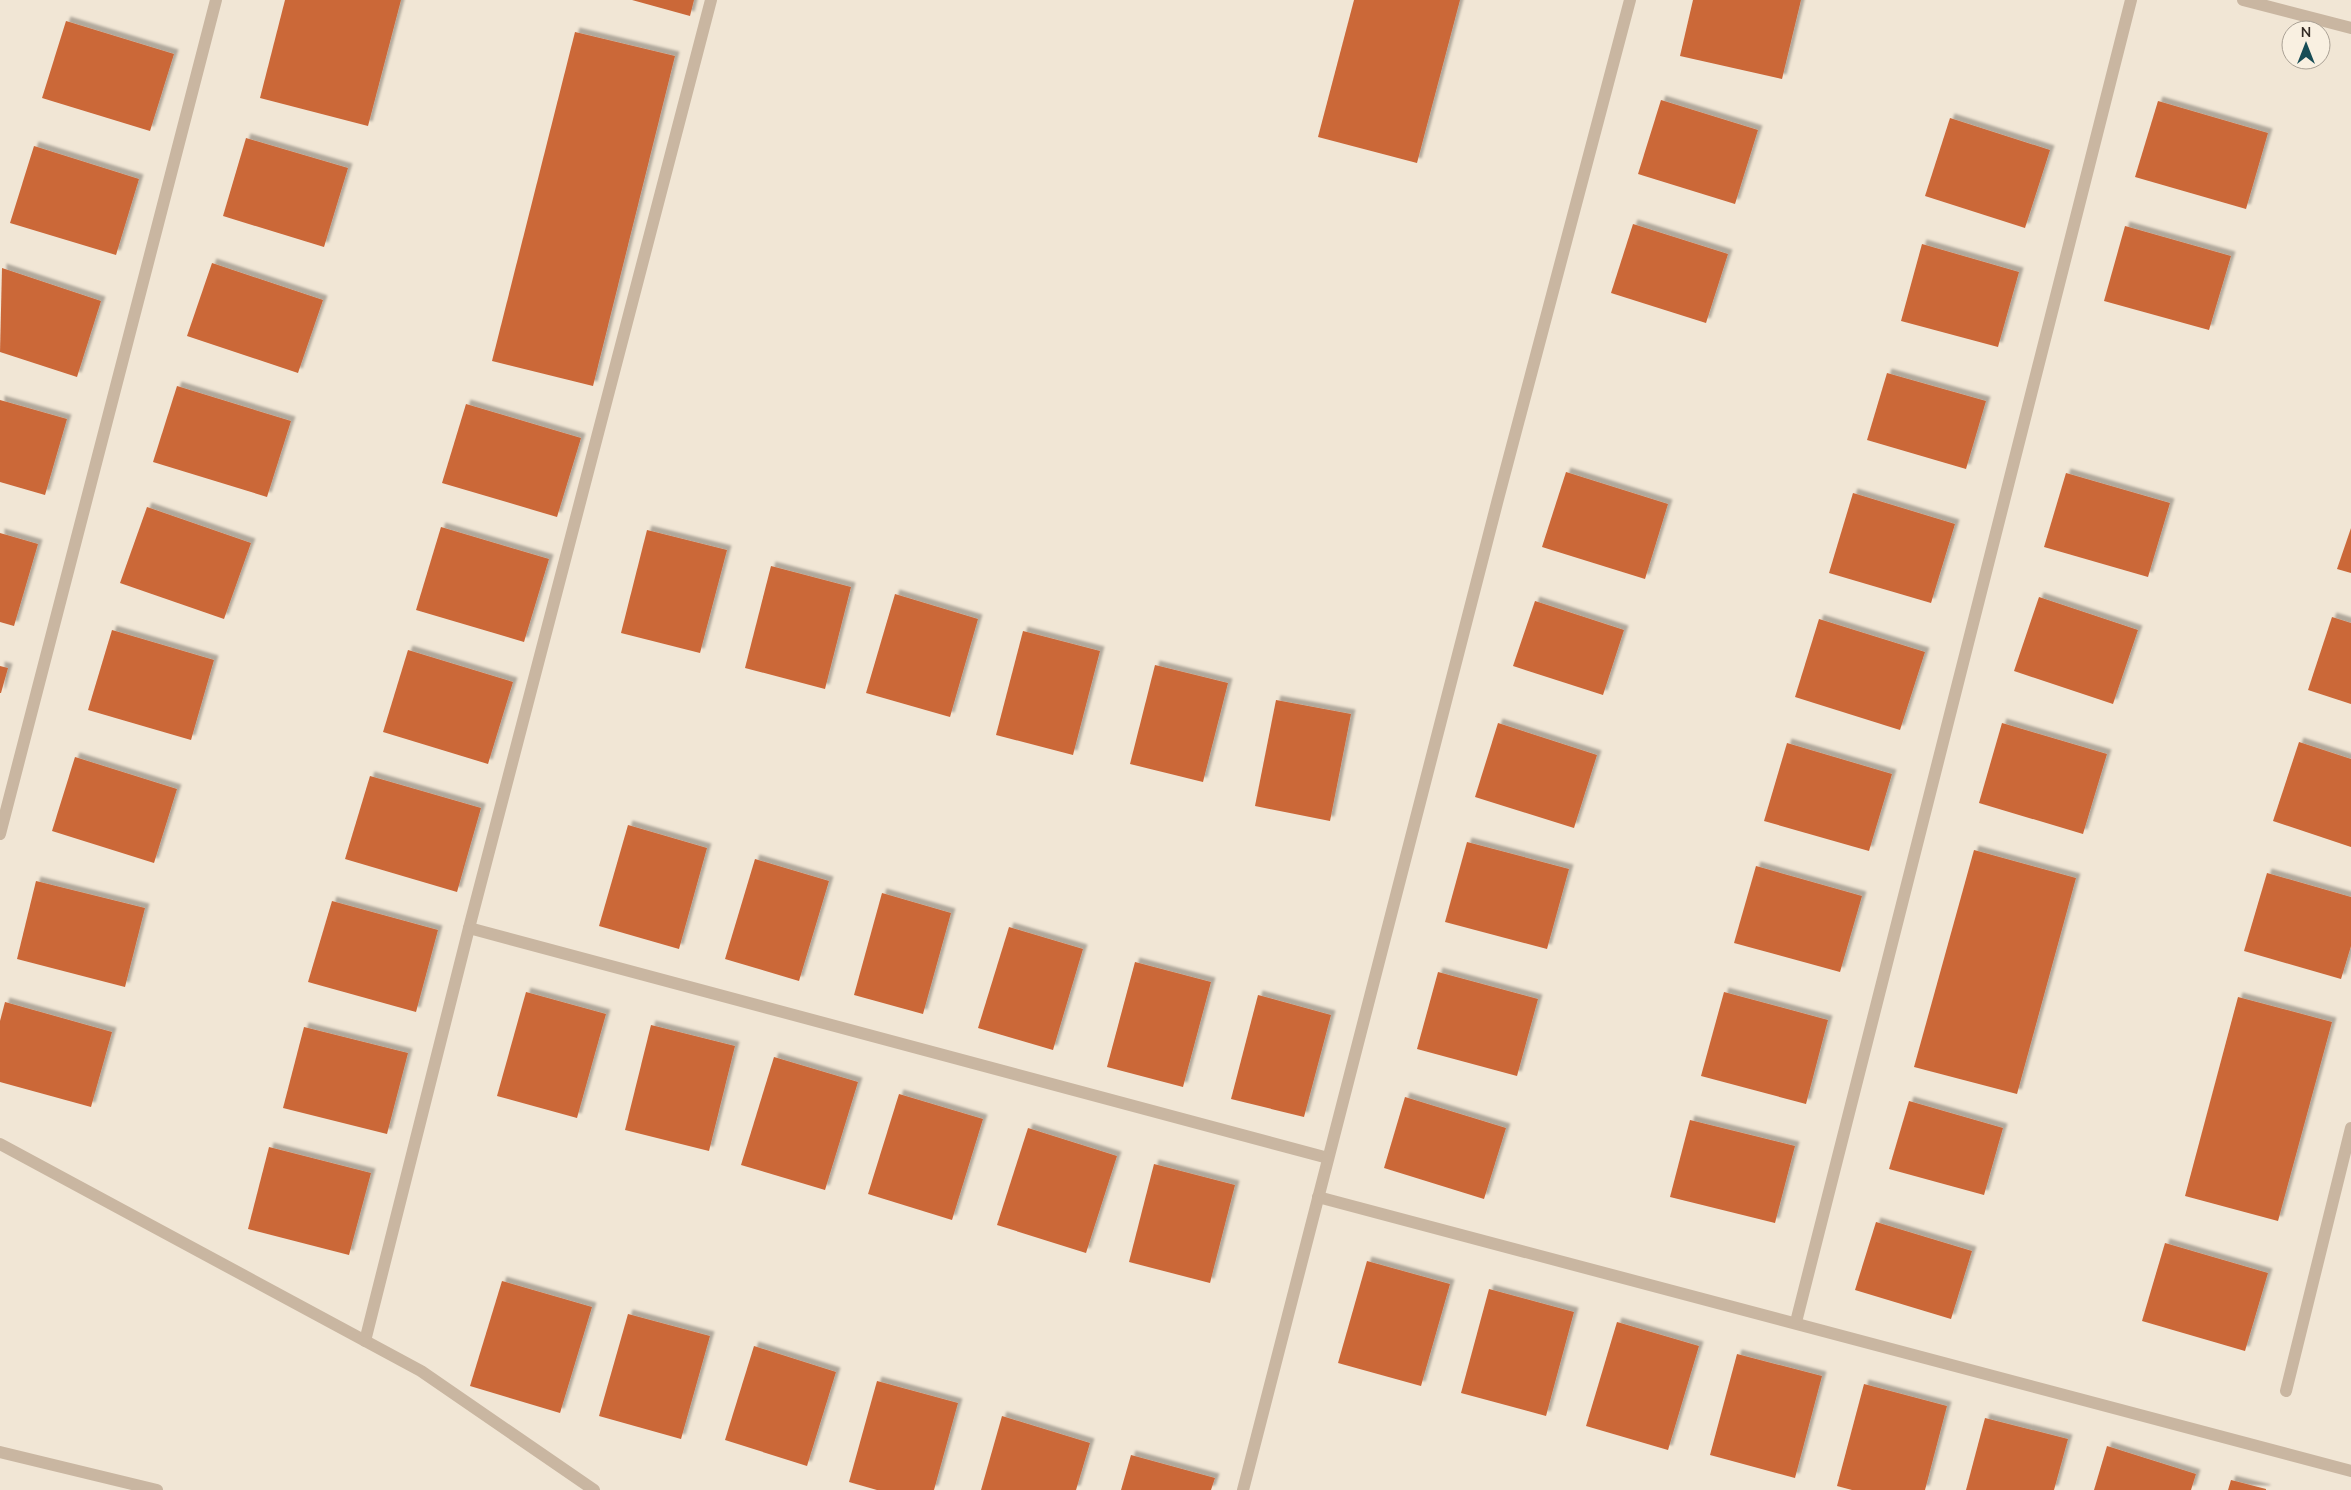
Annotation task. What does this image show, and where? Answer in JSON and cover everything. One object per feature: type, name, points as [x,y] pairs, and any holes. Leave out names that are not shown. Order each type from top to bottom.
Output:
[{"type":"street","points":[[0,834],[216,0]]},
{"type":"street","points":[[365,1341],[469,928],[711,0]]},
{"type":"street","points":[[1243,1490],[1630,0]]},
{"type":"street","points":[[1796,1322],[2131,0]]},
{"type":"street","points":[[2243,0],[2351,28]]},
{"type":"street","points":[[469,928],[1328,1158]]},
{"type":"street","points":[[2286,1391],[2351,1128]]},
{"type":"street","points":[[0,1144],[421,1371],[594,1490]]},
{"type":"street","points":[[1318,1197],[1796,1322],[2351,1471]]},
{"type":"street","points":[[0,1452],[157,1490]]},
{"type":"building","points":[[285,0],[401,0],[368,126],[260,98]]},
{"type":"building","points":[[632,0],[694,0],[690,16]]},
{"type":"building","points":[[1354,0],[1460,0],[1417,163],[1318,137]]},
{"type":"building","points":[[1693,0],[1801,0],[1782,79],[1680,56]]},
{"type":"building","points":[[66,21],[174,54],[150,131],[42,98]]},
{"type":"building","points":[[575,32],[675,56],[593,386],[492,361]]},
{"type":"building","points":[[1661,100],[1758,130],[1735,204],[1638,174]]},
{"type":"building","points":[[2158,101],[2268,133],[2246,209],[2135,177]]},
{"type":"building","points":[[1950,118],[2050,150],[2025,228],[1925,196]]},
{"type":"building","points":[[246,138],[348,168],[324,247],[223,216]]},
{"type":"building","points":[[34,146],[139,179],[116,255],[10,223]]},
{"type":"building","points":[[1633,224],[1728,254],[1706,323],[1611,293]]},
{"type":"building","points":[[2125,226],[2231,256],[2209,330],[2104,301]]},
{"type":"building","points":[[1922,244],[2019,272],[1998,347],[1901,321]]},
{"type":"building","points":[[212,263],[323,300],[298,373],[187,336]]},
{"type":"building","points":[[2,268],[101,301],[77,377],[0,352]]},
{"type":"building","points":[[1887,373],[1986,401],[1966,469],[1867,440]]},
{"type":"building","points":[[177,386],[291,421],[267,497],[153,462]]},
{"type":"building","points":[[0,400],[67,419],[45,495],[0,482]]},
{"type":"building","points":[[466,404],[581,438],[557,517],[442,483]]},
{"type":"building","points":[[1566,472],[1668,504],[1645,579],[1542,547]]},
{"type":"building","points":[[2066,473],[2170,503],[2148,577],[2044,547]]},
{"type":"building","points":[[1853,493],[1955,524],[1931,603],[1829,573]]},
{"type":"building","points":[[147,507],[251,543],[224,619],[120,583]]},
{"type":"building","points":[[441,527],[549,559],[524,642],[416,610]]},
{"type":"building","points":[[2351,528],[2351,573],[2337,569]]},
{"type":"building","points":[[647,530],[727,550],[700,653],[621,633]]},
{"type":"building","points":[[0,533],[38,544],[14,626],[0,622]]},
{"type":"building","points":[[771,566],[851,587],[825,689],[745,668]]},
{"type":"building","points":[[895,594],[978,619],[950,717],[866,693]]},
{"type":"building","points":[[2039,597],[2138,630],[2113,704],[2014,671]]},
{"type":"building","points":[[1535,601],[1624,630],[1603,695],[1513,666]]},
{"type":"building","points":[[2332,617],[2351,623],[2351,704],[2308,690]]},
{"type":"building","points":[[1819,619],[1925,652],[1900,730],[1795,697]]},
{"type":"building","points":[[112,630],[214,660],[191,740],[88,710]]},
{"type":"building","points":[[1023,631],[1100,651],[1073,755],[996,735]]},
{"type":"building","points":[[408,650],[513,682],[488,764],[383,732]]},
{"type":"building","points":[[1155,665],[1228,683],[1203,782],[1130,764]]},
{"type":"building","points":[[0,666],[8,668],[1,693],[0,693]]},
{"type":"building","points":[[1276,700],[1351,714],[1330,821],[1255,806]]},
{"type":"building","points":[[1498,723],[1597,755],[1574,828],[1475,797]]},
{"type":"building","points":[[2002,723],[2107,754],[2083,834],[1979,803]]},
{"type":"building","points":[[2299,742],[2351,759],[2351,847],[2273,821]]},
{"type":"building","points":[[1787,743],[1892,774],[1869,851],[1764,821]]},
{"type":"building","points":[[75,757],[177,789],[154,863],[52,831]]},
{"type":"building","points":[[370,776],[481,808],[457,892],[345,859]]},
{"type":"building","points":[[628,825],[707,848],[679,949],[599,926]]},
{"type":"building","points":[[1467,842],[1569,869],[1547,949],[1445,922]]},
{"type":"building","points":[[1974,850],[2076,878],[2017,1094],[1914,1067]]},
{"type":"building","points":[[755,859],[829,881],[799,981],[725,959]]},
{"type":"building","points":[[1756,866],[1862,896],[1840,972],[1734,943]]},
{"type":"building","points":[[2267,873],[2351,897],[2351,946],[2341,979],[2244,951]]},
{"type":"building","points":[[36,881],[145,908],[125,987],[17,959]]},
{"type":"building","points":[[882,893],[951,913],[923,1014],[854,995]]},
{"type":"building","points":[[332,901],[438,930],[416,1012],[308,982]]},
{"type":"building","points":[[1009,927],[1083,949],[1053,1050],[978,1028]]},
{"type":"building","points":[[1135,962],[1211,982],[1183,1087],[1107,1067]]},
{"type":"building","points":[[1438,972],[1538,999],[1517,1076],[1417,1049]]},
{"type":"building","points":[[526,992],[606,1014],[577,1118],[497,1096]]},
{"type":"building","points":[[1724,992],[1828,1020],[1806,1104],[1701,1076]]},
{"type":"building","points":[[1258,995],[1331,1015],[1304,1117],[1231,1099]]},
{"type":"building","points":[[2238,997],[2332,1022],[2278,1221],[2185,1196]]},
{"type":"building","points":[[5,1002],[112,1032],[91,1107],[0,1082],[0,1021]]},
{"type":"building","points":[[651,1025],[735,1046],[709,1151],[625,1130]]},
{"type":"building","points":[[304,1027],[408,1053],[387,1134],[283,1108]]},
{"type":"building","points":[[774,1057],[858,1082],[825,1190],[741,1165]]},
{"type":"building","points":[[899,1094],[983,1119],[952,1220],[868,1194]]},
{"type":"building","points":[[1405,1097],[1506,1128],[1484,1199],[1384,1168]]},
{"type":"building","points":[[1909,1101],[2003,1128],[1984,1195],[1889,1169]]},
{"type":"building","points":[[1690,1120],[1795,1146],[1775,1223],[1670,1197]]},
{"type":"building","points":[[1028,1128],[1117,1156],[1086,1253],[997,1225]]},
{"type":"building","points":[[269,1147],[371,1173],[349,1255],[248,1229]]},
{"type":"building","points":[[1154,1164],[1235,1185],[1210,1283],[1129,1262]]},
{"type":"building","points":[[1876,1222],[1972,1251],[1951,1319],[1855,1290]]},
{"type":"building","points":[[2165,1243],[2268,1273],[2245,1351],[2142,1321]]},
{"type":"building","points":[[1367,1261],[1450,1284],[1421,1386],[1338,1363]]},
{"type":"building","points":[[502,1281],[592,1307],[560,1413],[470,1386]]},
{"type":"building","points":[[1489,1289],[1574,1312],[1546,1416],[1461,1393]]},
{"type":"building","points":[[628,1314],[710,1336],[681,1439],[599,1416]]},
{"type":"building","points":[[1617,1322],[1699,1346],[1668,1450],[1586,1426]]},
{"type":"building","points":[[754,1346],[836,1372],[807,1466],[725,1440]]},
{"type":"building","points":[[1737,1354],[1822,1376],[1795,1478],[1710,1455]]},
{"type":"building","points":[[877,1381],[958,1403],[934,1490],[877,1490],[849,1482]]},
{"type":"building","points":[[1864,1384],[1947,1406],[1925,1490],[1852,1490],[1837,1486]]},
{"type":"building","points":[[1002,1416],[1090,1443],[1076,1490],[981,1490]]},
{"type":"building","points":[[1985,1418],[2068,1439],[2054,1490],[1966,1490]]},
{"type":"building","points":[[2107,1446],[2196,1474],[2191,1490],[2094,1490]]},
{"type":"building","points":[[1131,1455],[1215,1478],[1211,1490],[1121,1490]]},
{"type":"building","points":[[2231,1480],[2266,1489],[2266,1490],[2228,1490]]}]
